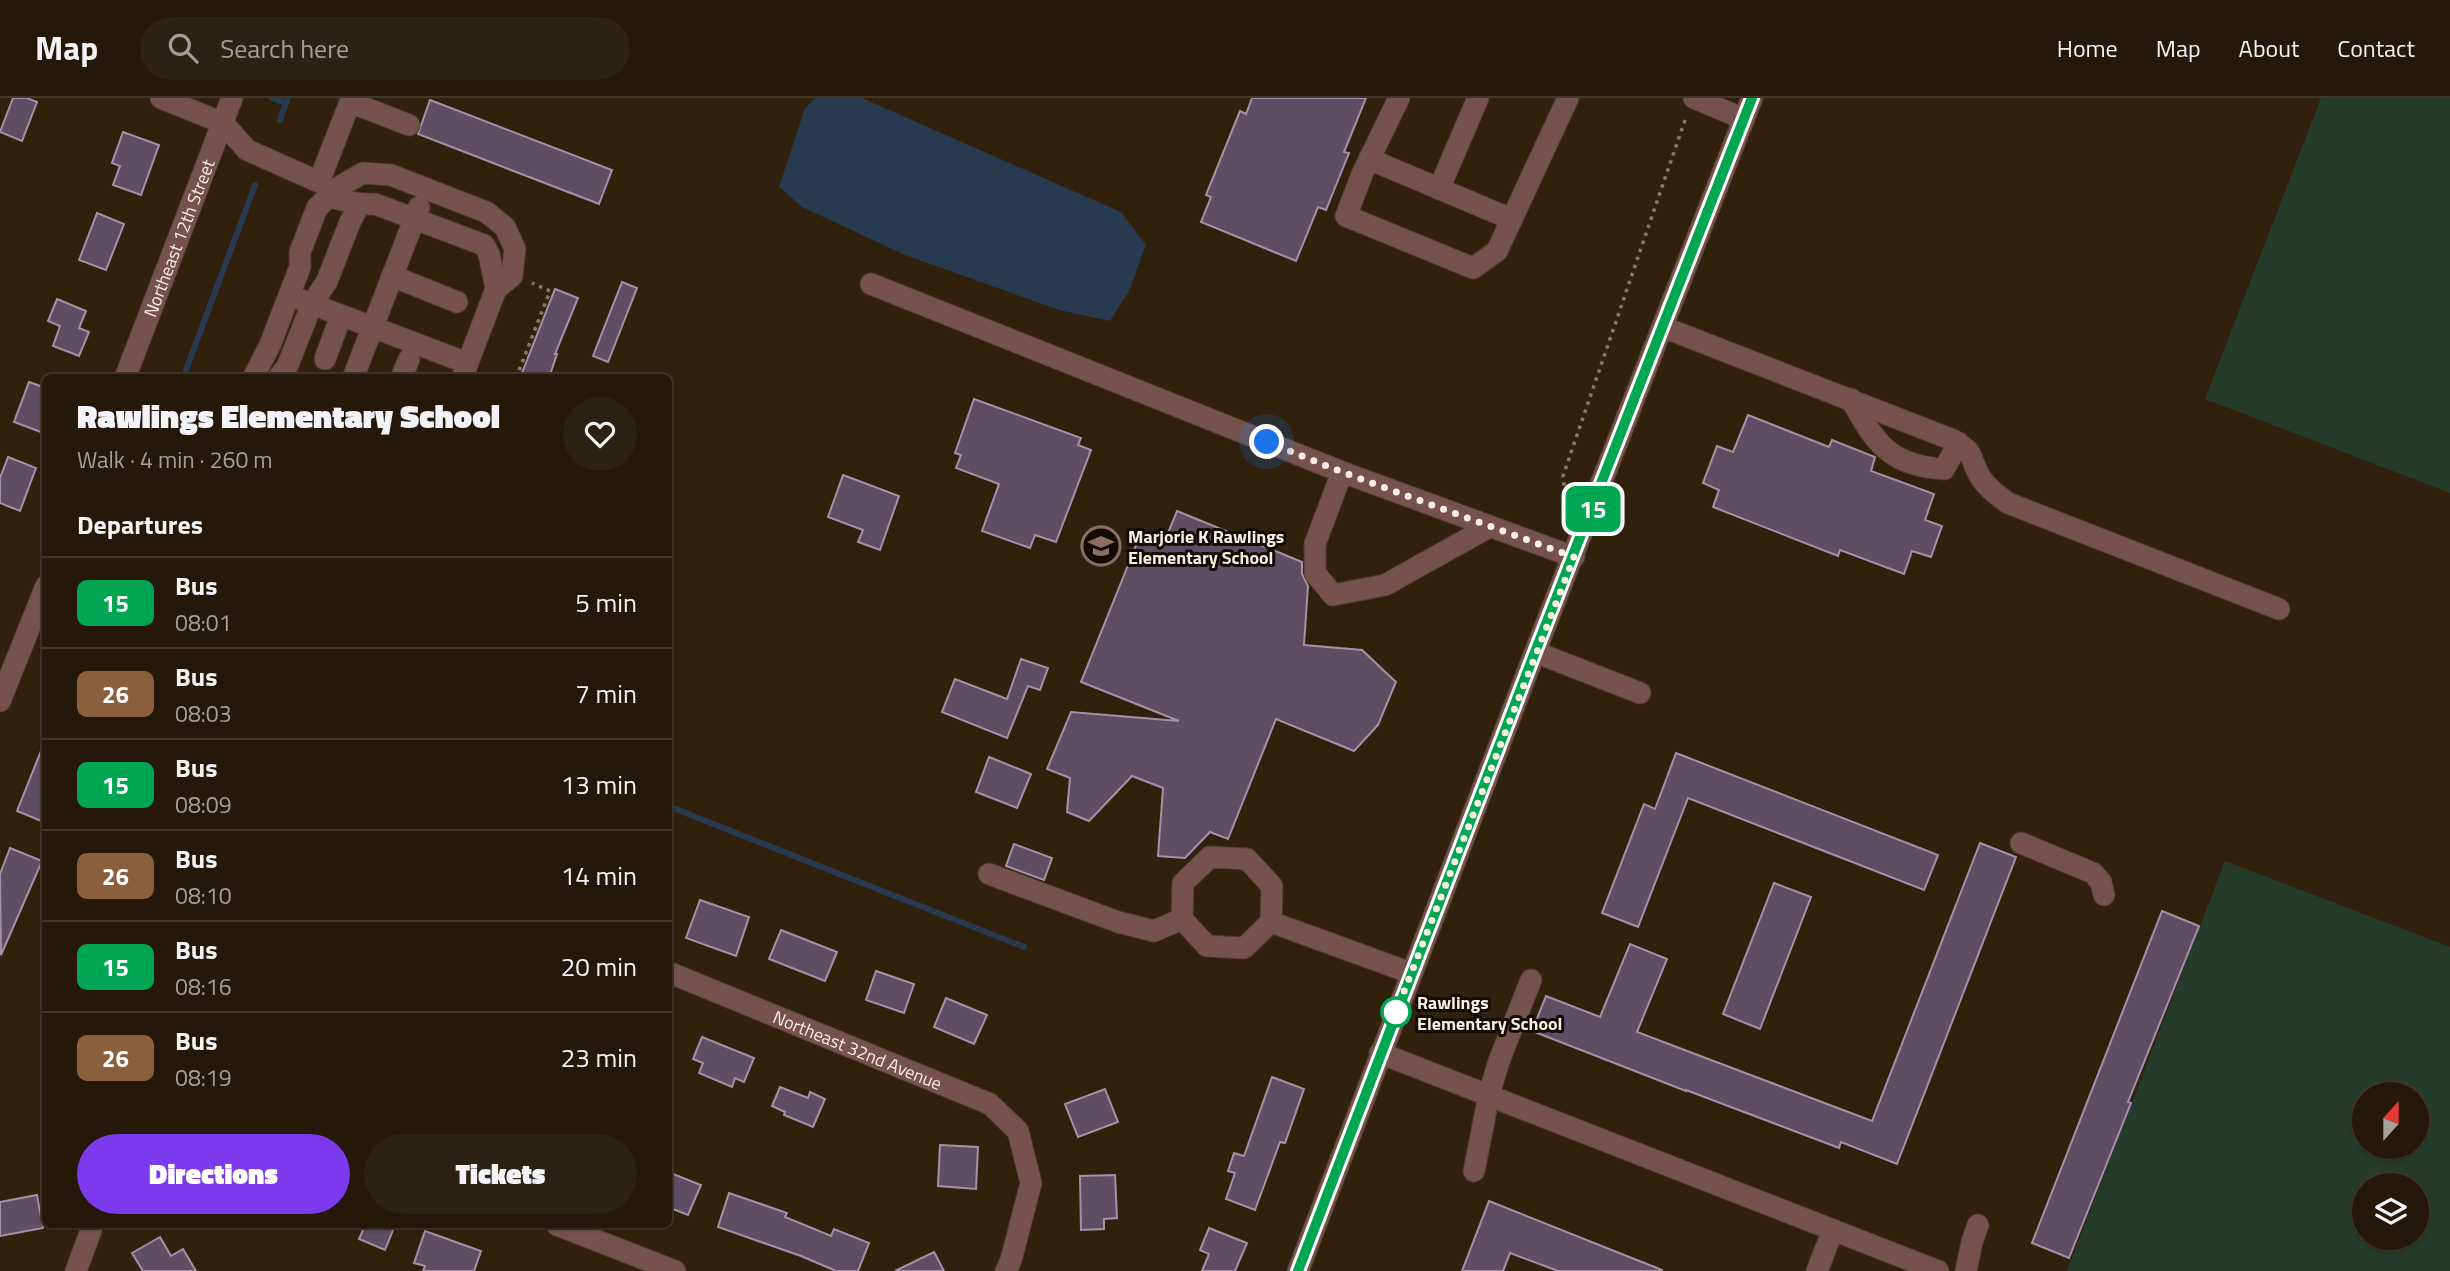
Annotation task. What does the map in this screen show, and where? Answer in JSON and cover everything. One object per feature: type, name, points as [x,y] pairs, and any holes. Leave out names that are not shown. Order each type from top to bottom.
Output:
[{"type":"street","points":[[161,98],[223,122],[247,150],[360,204],[375,204],[484,245],[489,254],[496,289]]},
{"type":"street","name":"Northeast 12th Street","points":[[127,374],[232,98]]},
{"type":"street","points":[[1399,98],[1369,159],[1346,216],[1473,268],[1497,251],[1567,98]]},
{"type":"street","points":[[1439,189],[1478,98]]},
{"type":"street","points":[[1298,1271],[1535,652],[1752,98]]},
{"type":"street","points":[[255,374],[270,345],[300,267],[300,252],[317,208],[328,189],[350,102],[409,125]]},
{"type":"street","points":[[1691,105],[1744,119]]},
{"type":"street","points":[[1369,159],[1511,219]]},
{"type":"street","points":[[289,295],[373,328],[464,371],[496,289],[512,276],[515,249],[505,227],[486,212],[391,175],[363,173],[328,189]]},
{"type":"street","points":[[355,374],[426,188]]},
{"type":"street","points":[[281,374],[287,367],[312,304],[327,281],[360,204]]},
{"type":"street","points":[[393,276],[457,302]]},
{"type":"street","points":[[871,284],[1342,472],[1574,557]]},
{"type":"street","points":[[325,359],[341,316]]},
{"type":"street","points":[[1663,327],[1959,443],[1968,448],[1979,474],[1991,490],[2008,503],[2279,609]]},
{"type":"street","points":[[1851,399],[1871,435],[1895,457],[1920,468],[1944,469],[1959,443]]},
{"type":"street","points":[[1342,472],[1315,544],[1315,573],[1333,595],[1385,585],[1489,527]]},
{"type":"street","points":[[0,701],[42,596]]},
{"type":"street","points":[[1535,652],[1640,693]]},
{"type":"street","points":[[2021,843],[2093,873],[2101,882],[2104,895]]},
{"type":"street","points":[[1210,857],[1247,859],[1272,886],[1271,922],[1244,948],[1207,946],[1182,919],[1183,883],[1210,857]]},
{"type":"street","points":[[989,874],[1118,922],[1154,931],[1182,919]]},
{"type":"street","points":[[1271,922],[1411,973]]},
{"type":"street","name":"Northeast 32nd Avenue","points":[[672,974],[990,1104],[1018,1131],[1031,1183],[1006,1271]]},
{"type":"street","points":[[1474,1171],[1489,1095],[1499,1061],[1531,980]]},
{"type":"street","points":[[1380,1053],[1938,1271]]},
{"type":"street","points":[[1966,1271],[1978,1225]]},
{"type":"street","points":[[76,1271],[92,1228]]},
{"type":"street","points":[[565,1228],[675,1271]]},
{"type":"street","points":[[1818,1271],[1833,1230]]},
{"type":"path","points":[[1568,519],[1563,476],[1691,105]]},
{"type":"path","points":[[518,374],[550,290],[532,283]]},
{"type":"green space","points":[[2321,98],[2450,98],[2450,493],[2205,399]]},
{"type":"green space","points":[[2225,861],[2450,947],[2450,1271],[2067,1271]]},
{"type":"water","points":[[815,98],[862,98],[1121,212],[1146,245],[1129,291],[1110,321],[1059,310],[905,255],[802,207],[779,187],[805,108]]},
{"type":"building","points":[[13,98],[27,98],[37,102],[22,141],[0,132]]},
{"type":"building","points":[[1252,98],[1366,98],[1344,152],[1349,153],[1326,210],[1318,207],[1296,261],[1201,222],[1211,197],[1206,195],[1240,111],[1246,114]]},
{"type":"building","points":[[430,100],[612,170],[599,204],[418,134]]},
{"type":"building","points":[[123,132],[159,145],[141,195],[113,185],[120,166],[112,163]]},
{"type":"building","points":[[97,213],[124,224],[106,270],[79,260]]},
{"type":"building","points":[[622,282],[637,288],[608,362],[593,356]]},
{"type":"building","points":[[555,289],[578,298],[555,354],[550,374],[522,374]]},
{"type":"building","points":[[57,299],[86,311],[79,328],[89,332],[79,356],[53,346],[60,326],[48,321]]},
{"type":"building","points":[[29,382],[42,387],[42,432],[14,422]]},
{"type":"building","points":[[974,399],[1081,438],[1078,445],[1091,450],[1056,542],[1035,535],[1030,548],[982,531],[999,484],[956,468],[961,455],[955,453]]},
{"type":"building","points":[[1748,415],[1829,447],[1832,440],[1875,457],[1871,471],[1934,494],[1925,520],[1942,526],[1931,557],[1912,551],[1904,574],[1840,550],[1838,556],[1713,507],[1719,490],[1703,483],[1717,446],[1733,452]]},
{"type":"building","points":[[8,457],[36,468],[20,511],[0,503],[0,478]]},
{"type":"building","points":[[843,475],[899,496],[880,550],[858,542],[863,530],[828,517]]},
{"type":"building","points":[[1177,511],[1302,562],[1302,574],[1308,586],[1304,645],[1362,650],[1396,682],[1378,725],[1354,751],[1276,719],[1228,839],[1210,832],[1185,858],[1158,856],[1163,788],[1132,776],[1089,821],[1067,812],[1070,778],[1047,769],[1071,712],[1179,721],[1081,682],[1141,533],[1164,543]]},
{"type":"building","points":[[1021,659],[1048,668],[1040,690],[1028,686],[1007,738],[942,712],[955,679],[1007,699]]},
{"type":"building","points":[[42,748],[42,821],[17,811]]},
{"type":"building","points":[[1676,753],[1938,855],[1924,890],[1688,798],[1638,927],[1602,913],[1644,804],[1655,809]]},
{"type":"building","points":[[989,757],[1031,774],[1017,808],[976,792]]},
{"type":"building","points":[[1980,843],[2016,857],[1897,1164],[1841,1142],[1839,1148],[1532,1031],[1546,996],[1600,1017],[1630,944],[1667,959],[1637,1032],[1872,1121]]},
{"type":"building","points":[[1014,844],[1052,858],[1044,880],[1006,866]]},
{"type":"building","points":[[10,848],[42,861],[1,955],[0,874]]},
{"type":"building","points":[[1774,883],[1811,897],[1760,1029],[1723,1014]]},
{"type":"building","points":[[700,900],[749,917],[736,956],[686,938]]},
{"type":"building","points":[[2162,911],[2199,926],[2069,1258],[2032,1243]]},
{"type":"building","points":[[781,930],[837,952],[825,981],[769,959]]},
{"type":"building","points":[[876,971],[914,984],[904,1013],[866,1000]]},
{"type":"building","points":[[946,998],[987,1015],[974,1044],[934,1027]]},
{"type":"building","points":[[702,1037],[754,1058],[744,1082],[735,1078],[732,1087],[699,1073],[703,1063],[693,1059]]},
{"type":"building","points":[[1272,1077],[1304,1089],[1285,1143],[1280,1142],[1255,1210],[1226,1199],[1235,1173],[1228,1171],[1234,1153],[1244,1156]]},
{"type":"building","points":[[780,1087],[808,1098],[810,1092],[825,1099],[813,1127],[784,1115],[785,1112],[772,1106]]},
{"type":"building","points":[[1105,1089],[1118,1122],[1078,1137],[1065,1104]]},
{"type":"building","points":[[940,1145],[978,1147],[976,1189],[938,1186]]},
{"type":"building","points":[[672,1174],[701,1185],[688,1215],[672,1209]]},
{"type":"building","points":[[1115,1175],[1117,1218],[1104,1219],[1104,1229],[1081,1230],[1080,1176]]},
{"type":"building","points":[[729,1193],[787,1213],[785,1217],[831,1236],[834,1229],[869,1243],[858,1271],[836,1271],[718,1227]]},
{"type":"building","points":[[37,1195],[43,1228],[0,1236],[0,1202]]},
{"type":"building","points":[[1489,1201],[1662,1271],[1558,1271],[1510,1253],[1503,1271],[1462,1271]]},
{"type":"building","points":[[364,1228],[394,1228],[385,1250],[359,1239]]},
{"type":"building","points":[[1209,1228],[1247,1243],[1235,1271],[1202,1271],[1209,1254],[1200,1250]]},
{"type":"building","points":[[425,1231],[481,1251],[474,1271],[423,1271],[425,1266],[414,1263]]},
{"type":"building","points":[[160,1237],[171,1256],[183,1249],[196,1271],[143,1271],[132,1253]]},
{"type":"building","points":[[934,1252],[944,1271],[895,1271]]},
{"type":"waterway","points":[[272,98],[286,103]]},
{"type":"waterway","points":[[280,120],[288,98]]},
{"type":"waterway","points":[[184,374],[255,185]]},
{"type":"waterway","points":[[672,808],[1024,947]]},
{"type":"bus line","name":"15","points":[[1298,1271],[1535,652],[1752,98]]},
{"type":"place","name":"Marjorie K Rawlings Elementary School","points":[[1101,546]]},
{"type":"place","name":"Rawlings Elementary School","points":[[1396,1012]]},
{"type":"route","points":[[1267,442],[1574,557],[1396,1012]]}]
